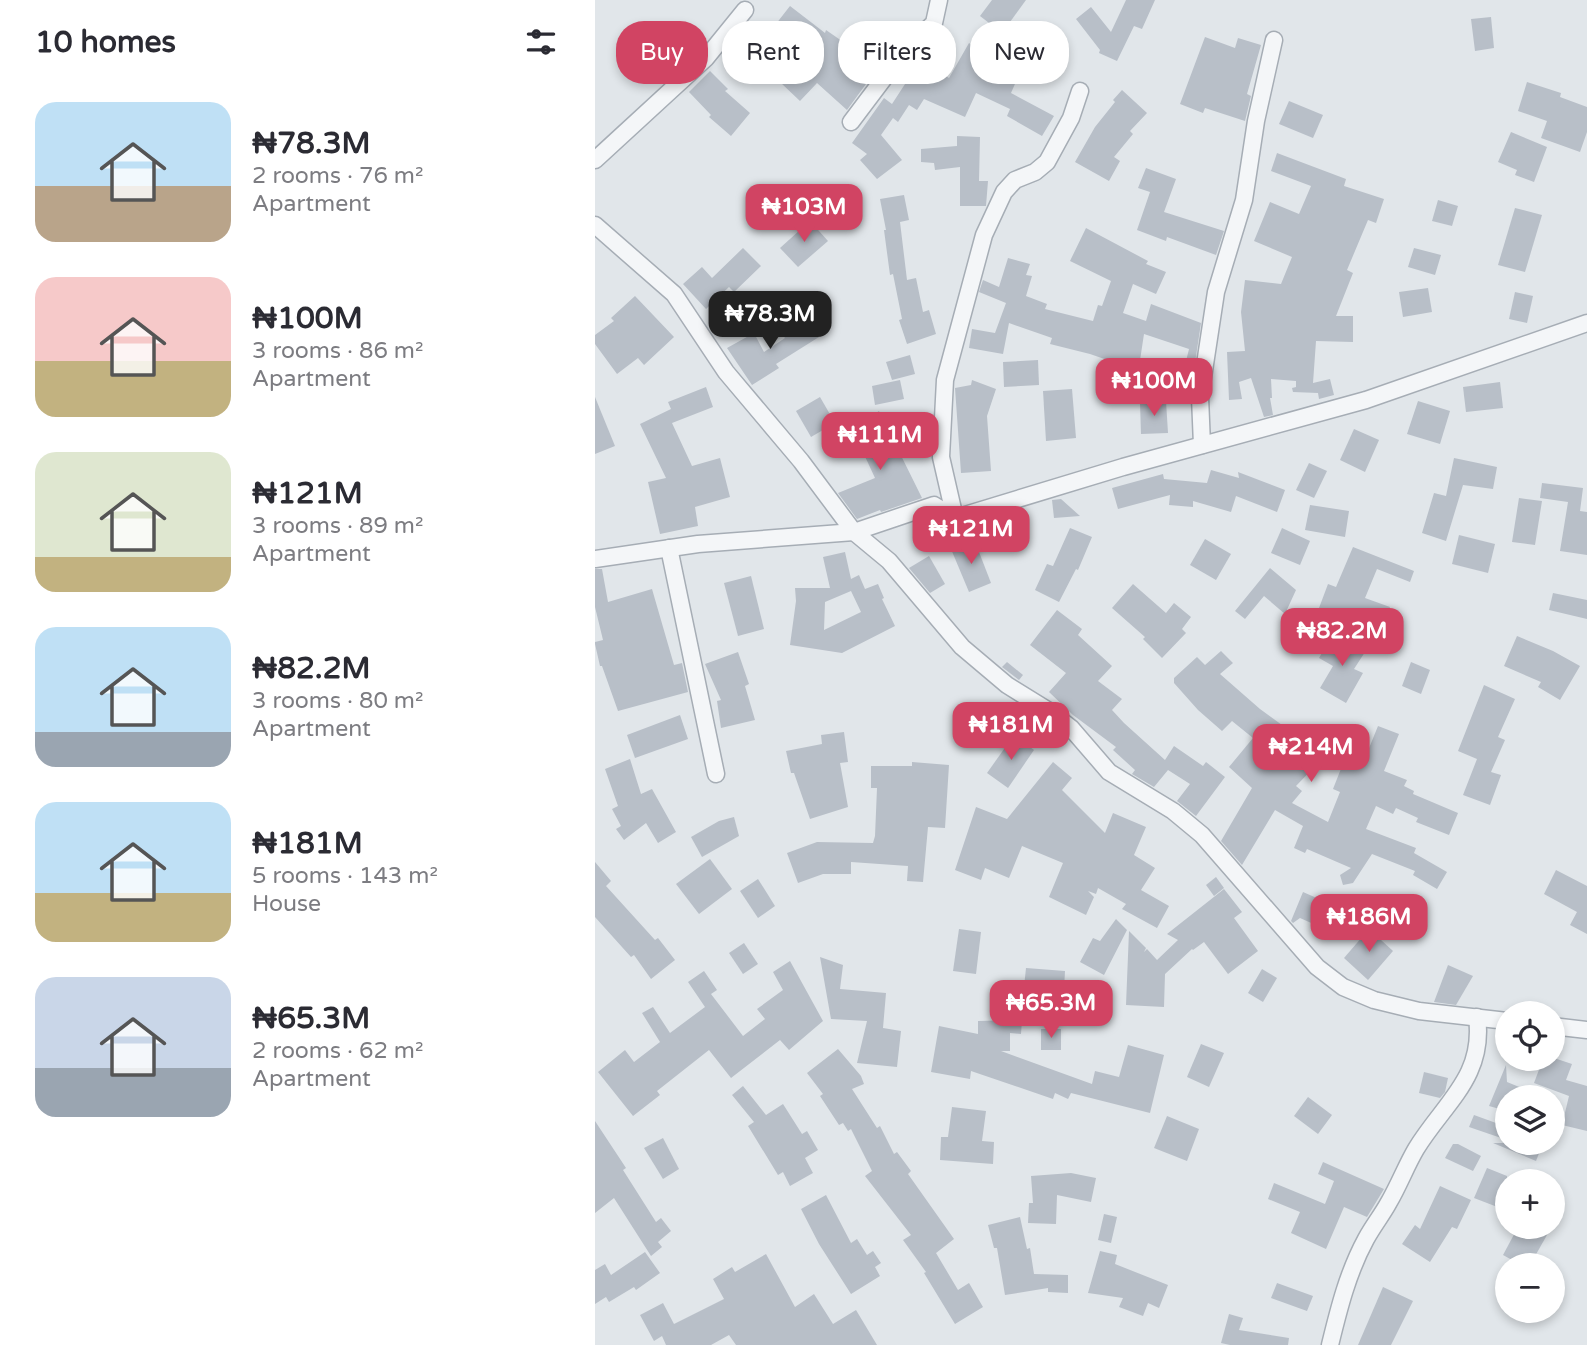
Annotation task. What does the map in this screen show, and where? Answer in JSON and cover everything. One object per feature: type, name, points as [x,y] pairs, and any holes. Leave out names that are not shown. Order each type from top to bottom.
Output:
[{"type":"street","points":[[851,122],[906,49],[934,23],[939,0]]},
{"type":"street","points":[[595,156],[706,58],[745,10]]},
{"type":"street","points":[[1202,445],[1200,397],[1216,292],[1244,200],[1274,40]]},
{"type":"street","points":[[955,518],[941,457],[945,380],[984,235],[1004,192],[1015,180],[1035,172],[1047,163],[1071,118],[1080,91]]},
{"type":"street","points":[[595,225],[674,294],[726,372],[801,461],[854,532],[888,561],[975,660],[1071,728],[1109,772],[1173,811],[1202,835],[1317,967],[1343,987],[1374,1000],[1419,1011],[1495,1019]]},
{"type":"street","points":[[595,559],[669,548],[854,532],[934,505],[955,518],[1366,400],[1587,323]]},
{"type":"street","points":[[669,548],[716,774]]},
{"type":"street","points":[[1329,1345],[1345,1287],[1367,1236],[1389,1202],[1417,1148],[1451,1102],[1472,1067],[1478,1047],[1476,1017]]},
{"type":"street","points":[[1565,1027],[1587,1030]]},
{"type":"building","points":[[992,0],[1026,0],[1011,21],[986,21],[980,16]]},
{"type":"building","points":[[1126,0],[1155,0],[1142,29],[1134,26],[1117,61],[1099,53],[1100,50],[1076,19],[1091,7],[1111,32]]},
{"type":"building","points":[[790,6],[809,21],[778,21]]},
{"type":"building","points":[[1491,17],[1494,48],[1475,51],[1471,19]]},
{"type":"building","points":[[826,30],[838,38],[838,84],[866,84],[847,110],[818,84],[824,84]]},
{"type":"building","points":[[1205,37],[1235,48],[1238,38],[1261,45],[1247,94],[1251,96],[1245,121],[1205,108],[1203,113],[1180,104]]},
{"type":"building","points":[[969,43],[970,84],[1015,84],[1011,93],[1054,116],[1042,136],[1007,116],[1010,109],[976,93],[965,117],[924,99],[917,110],[909,105],[898,122],[893,118],[881,135],[902,160],[877,179],[860,160],[867,154],[852,143],[884,98],[892,104],[905,84],[956,84],[956,66]]},
{"type":"building","points":[[710,71],[728,89],[725,91],[750,113],[731,136],[709,117],[711,115],[689,92],[697,84],[708,84]]},
{"type":"building","points":[[1527,82],[1561,93],[1560,97],[1587,107],[1587,132],[1580,152],[1541,138],[1547,121],[1518,111]]},
{"type":"building","points":[[782,84],[816,84],[800,101]]},
{"type":"building","points":[[1122,90],[1147,113],[1130,131],[1133,134],[1114,157],[1120,161],[1109,181],[1075,162],[1095,127]]},
{"type":"building","points":[[1289,101],[1323,115],[1313,138],[1279,124]]},
{"type":"building","points":[[1511,132],[1547,147],[1534,182],[1515,175],[1517,170],[1498,162]]},
{"type":"building","points":[[957,136],[980,137],[979,181],[988,181],[986,206],[960,206],[960,167],[935,170],[934,163],[921,162],[921,149],[957,146]]},
{"type":"building","points":[[1277,153],[1346,179],[1344,186],[1384,199],[1376,223],[1368,220],[1347,270],[1353,273],[1336,316],[1353,316],[1353,342],[1316,341],[1313,383],[1330,379],[1334,395],[1319,399],[1318,393],[1293,392],[1296,381],[1271,379],[1273,415],[1264,417],[1251,378],[1239,382],[1242,399],[1229,400],[1227,352],[1245,351],[1241,312],[1245,280],[1281,284],[1292,257],[1254,241],[1270,202],[1299,214],[1311,186],[1271,171]]},
{"type":"building","points":[[1146,168],[1176,179],[1164,212],[1224,231],[1216,255],[1167,237],[1166,241],[1137,230],[1150,192],[1138,188]]},
{"type":"building","points":[[904,195],[909,220],[900,222],[907,280],[916,278],[923,312],[929,310],[936,334],[907,344],[899,320],[902,319],[893,274],[890,275],[880,199]]},
{"type":"building","points":[[1438,200],[1458,206],[1452,226],[1432,221]]},
{"type":"building","points":[[1515,208],[1542,215],[1525,272],[1498,265]]},
{"type":"building","points":[[810,221],[828,241],[798,267],[780,248]]},
{"type":"building","points":[[1086,228],[1148,261],[1146,264],[1166,272],[1156,294],[1133,284],[1123,313],[1146,321],[1151,304],[1201,323],[1195,363],[1186,361],[1189,349],[1144,334],[1137,380],[1114,376],[1116,363],[1050,344],[1052,338],[1009,323],[1003,354],[969,348],[972,329],[995,333],[1006,303],[979,292],[983,280],[999,287],[1008,258],[1030,264],[1026,275],[1032,276],[1026,296],[1047,304],[1045,309],[1093,321],[1111,281],[1070,261]]},
{"type":"building","points":[[743,248],[761,266],[734,292],[729,287],[706,309],[683,284],[702,267],[712,278]]},
{"type":"building","points":[[1414,248],[1441,255],[1435,275],[1408,267]]},
{"type":"building","points":[[1428,288],[1432,312],[1403,317],[1399,292]]},
{"type":"building","points":[[1515,292],[1533,296],[1527,323],[1509,319]]},
{"type":"building","points":[[635,296],[674,337],[644,365],[638,358],[617,374],[595,344],[595,335],[614,321],[611,318]]},
{"type":"building","points":[[807,318],[819,337],[776,364],[779,368],[752,385],[727,348],[754,333],[764,352],[785,338],[782,334]]},
{"type":"building","points":[[910,355],[915,374],[892,380],[886,362]]},
{"type":"building","points":[[1038,360],[1039,385],[1004,387],[1003,362]]},
{"type":"building","points":[[900,380],[904,399],[875,405],[872,386]]},
{"type":"building","points":[[972,380],[996,389],[987,416],[991,471],[961,473],[955,388],[971,385]]},
{"type":"building","points":[[1500,382],[1503,408],[1466,412],[1463,387]]},
{"type":"building","points":[[706,387],[713,407],[672,423],[692,466],[720,458],[730,497],[695,507],[698,526],[660,534],[648,482],[666,478],[640,424],[671,409],[668,402]]},
{"type":"building","points":[[1072,389],[1076,438],[1046,441],[1043,391]]},
{"type":"building","points":[[595,397],[615,446],[595,454]]},
{"type":"building","points":[[820,397],[835,423],[811,437],[796,411]]},
{"type":"building","points":[[1166,401],[1168,433],[1141,434],[1140,403]]},
{"type":"building","points":[[1418,401],[1450,411],[1440,444],[1407,434]]},
{"type":"building","points":[[879,411],[922,498],[857,519],[838,493],[875,478],[862,450],[860,451],[848,431]]},
{"type":"building","points":[[1354,429],[1379,440],[1365,472],[1340,460]]},
{"type":"building","points":[[1454,458],[1497,467],[1493,489],[1463,485],[1446,541],[1422,533],[1434,493],[1446,496]]},
{"type":"building","points":[[1309,463],[1327,471],[1314,498],[1296,490]]},
{"type":"building","points":[[1211,470],[1239,478],[1238,472],[1285,490],[1277,512],[1236,496],[1231,512],[1193,501],[1193,507],[1169,505],[1170,495],[1118,509],[1112,488],[1163,474],[1164,479],[1207,483]]},
{"type":"building","points":[[1542,483],[1583,488],[1580,511],[1587,512],[1587,555],[1560,551],[1568,502],[1540,498]]},
{"type":"building","points":[[1519,498],[1542,501],[1535,545],[1512,542]]},
{"type":"building","points":[[1061,499],[1080,516],[1054,518],[1052,500]]},
{"type":"building","points":[[1310,505],[1349,511],[1345,537],[1305,530]]},
{"type":"building","points":[[1070,528],[1092,537],[1078,570],[1076,569],[1059,602],[1035,590],[1047,564],[1053,566]]},
{"type":"building","points":[[1282,528],[1310,541],[1300,565],[1271,553]]},
{"type":"building","points":[[1459,535],[1495,544],[1488,573],[1452,564]]},
{"type":"building","points":[[974,539],[991,583],[969,592],[951,549]]},
{"type":"building","points":[[1205,539],[1231,554],[1216,580],[1190,565]]},
{"type":"building","points":[[1353,547],[1414,571],[1410,582],[1377,569],[1365,598],[1390,607],[1381,631],[1319,608],[1328,584],[1336,587]]},
{"type":"building","points":[[845,552],[851,579],[859,575],[865,589],[878,584],[895,626],[842,653],[790,645],[796,601],[795,588],[830,588],[823,557]],"holes":[[[851,591],[861,612],[824,630],[825,602]]]},
{"type":"building","points":[[929,556],[945,584],[930,593],[909,568]]},
{"type":"building","points":[[1270,568],[1296,590],[1285,614],[1264,596],[1245,619],[1235,611]]},
{"type":"building","points":[[595,569],[602,569],[608,602],[652,589],[674,665],[682,663],[688,692],[618,711],[600,666],[595,644],[603,640],[595,607]]},
{"type":"building","points":[[751,576],[764,629],[738,636],[724,583]]},
{"type":"building","points":[[1133,584],[1166,613],[1174,603],[1191,617],[1182,629],[1186,633],[1162,658],[1143,639],[1145,637],[1112,608]]},
{"type":"building","points":[[1553,593],[1587,600],[1587,619],[1549,610]]},
{"type":"building","points":[[1057,610],[1082,629],[1078,635],[1112,666],[1098,681],[1122,699],[1112,710],[1124,723],[1165,760],[1174,746],[1203,766],[1206,762],[1225,777],[1196,816],[1177,801],[1190,784],[1168,770],[1154,787],[1132,774],[1135,770],[1113,750],[1116,747],[1073,715],[1049,692],[1066,673],[1030,645]]},
{"type":"building","points":[[1334,633],[1365,652],[1354,669],[1363,673],[1346,703],[1320,688],[1333,666],[1319,658]]},
{"type":"building","points":[[1517,636],[1580,666],[1560,700],[1538,687],[1541,682],[1504,666]]},
{"type":"building","points":[[1221,651],[1233,663],[1220,674],[1293,733],[1321,760],[1296,786],[1302,791],[1292,803],[1328,822],[1340,792],[1333,789],[1346,756],[1363,763],[1378,726],[1399,734],[1384,771],[1407,780],[1404,786],[1414,791],[1413,794],[1458,813],[1449,835],[1416,822],[1418,818],[1396,808],[1393,814],[1376,806],[1366,829],[1416,848],[1414,853],[1447,872],[1437,889],[1413,875],[1415,871],[1372,854],[1353,883],[1343,885],[1340,875],[1351,868],[1307,849],[1305,853],[1294,848],[1303,826],[1275,810],[1242,865],[1221,841],[1252,788],[1229,767],[1253,738],[1232,721],[1222,731],[1198,710],[1174,683],[1174,678],[1197,657],[1205,665]]},
{"type":"building","points":[[738,652],[749,684],[745,686],[755,720],[721,728],[717,701],[721,700],[705,664]]},
{"type":"building","points":[[1007,662],[1023,675],[1019,680],[1002,667]]},
{"type":"building","points":[[1411,662],[1430,670],[1421,694],[1402,686]]},
{"type":"building","points":[[1484,685],[1515,699],[1498,737],[1505,740],[1491,772],[1501,775],[1490,805],[1463,795],[1477,759],[1458,751]]},
{"type":"building","points":[[680,715],[688,739],[635,758],[627,735]]},
{"type":"building","points":[[844,732],[848,762],[840,763],[848,807],[810,819],[794,773],[791,773],[786,751],[822,744],[821,735]]},
{"type":"building","points":[[1014,735],[1034,750],[1008,788],[987,773]]},
{"type":"building","points":[[630,759],[641,794],[652,789],[676,832],[658,843],[646,823],[624,840],[616,829],[621,826],[612,809],[618,806],[605,769]]},
{"type":"building","points":[[912,762],[949,765],[945,828],[928,827],[923,882],[907,881],[908,866],[851,862],[851,874],[823,874],[798,883],[787,853],[817,842],[873,843],[877,788],[871,788],[871,766],[912,766]]},
{"type":"building","points":[[1053,762],[1072,778],[1062,790],[1105,833],[1113,813],[1146,827],[1134,855],[1155,868],[1141,890],[1169,906],[1157,928],[1122,909],[1126,904],[1098,888],[1096,894],[1088,891],[1094,897],[1086,915],[1049,897],[1063,863],[1022,846],[1009,878],[985,868],[981,880],[955,870],[976,807],[1007,819]]},
{"type":"building","points":[[734,817],[739,836],[702,857],[691,837],[719,821]]},
{"type":"building","points":[[710,859],[732,889],[699,914],[676,884]]},
{"type":"building","points":[[595,862],[611,881],[606,886],[655,940],[658,938],[675,960],[651,979],[634,955],[631,957],[595,917]]},
{"type":"building","points":[[1556,870],[1587,886],[1587,934],[1570,925],[1577,912],[1544,894]]},
{"type":"building","points":[[1216,877],[1224,888],[1214,896],[1206,885]]},
{"type":"building","points":[[758,879],[775,906],[758,918],[740,891]]},
{"type":"building","points":[[1224,889],[1242,912],[1234,918],[1258,951],[1228,974],[1204,942],[1192,949],[1165,974],[1164,1007],[1126,1005],[1129,931],[1146,948],[1144,952],[1147,949],[1157,960],[1178,940],[1167,934]]},
{"type":"building","points":[[1303,892],[1328,903],[1318,926],[1300,918],[1293,923],[1291,921]]},
{"type":"building","points":[[1116,919],[1127,930],[1104,975],[1080,962],[1093,938],[1100,941]]},
{"type":"building","points":[[959,929],[981,932],[976,974],[953,971]]},
{"type":"building","points":[[1369,929],[1393,951],[1368,980],[1344,958]]},
{"type":"building","points":[[744,943],[758,964],[743,974],[729,953]]},
{"type":"building","points":[[820,957],[843,965],[840,989],[886,993],[883,1028],[901,1031],[897,1067],[857,1063],[867,1021],[831,1019]]},
{"type":"building","points":[[790,961],[823,1021],[789,1050],[780,1040],[731,1078],[709,1050],[657,1091],[660,1095],[633,1116],[598,1072],[625,1050],[634,1062],[660,1042],[642,1013],[653,1007],[670,1033],[705,1007],[688,982],[704,971],[717,990],[711,994],[743,1036],[765,1019],[757,1009],[783,990],[773,972]]},
{"type":"building","points":[[1448,965],[1473,976],[1456,1005],[1434,1002]]},
{"type":"building","points":[[1026,968],[1065,971],[1064,990],[1024,987]]},
{"type":"building","points":[[1262,969],[1277,978],[1263,1002],[1248,993]]},
{"type":"building","points":[[1022,1020],[1021,1034],[1010,1033],[1010,1051],[1001,1051],[1092,1084],[1095,1071],[1119,1077],[1128,1045],[1164,1055],[1150,1113],[1071,1093],[1068,1099],[1055,1093],[1053,1099],[971,1071],[970,1079],[931,1072],[939,1026],[978,1034],[978,1021]]},
{"type":"building","points":[[1041,1029],[1061,1029],[1061,1050],[1041,1050]]},
{"type":"building","points":[[1201,1044],[1224,1053],[1209,1087],[1187,1077]]},
{"type":"building","points":[[838,1049],[861,1076],[864,1084],[852,1089],[877,1128],[880,1126],[894,1154],[897,1152],[911,1171],[908,1174],[954,1239],[936,1253],[958,1290],[969,1283],[983,1307],[955,1324],[924,1273],[926,1272],[903,1240],[911,1235],[865,1176],[872,1171],[851,1129],[848,1131],[843,1123],[839,1125],[820,1096],[823,1094],[807,1073]]},
{"type":"building","points":[[1565,1062],[1572,1064],[1566,1080],[1587,1086],[1587,1131],[1565,1126],[1569,1096],[1565,1095],[1565,1085],[1534,1083],[1538,1071],[1565,1071]]},
{"type":"building","points":[[1504,1071],[1506,1071],[1507,1082],[1514,1085],[1498,1085]]},
{"type":"building","points":[[1424,1072],[1448,1078],[1445,1092],[1440,1098],[1419,1093]]},
{"type":"building","points":[[743,1086],[766,1115],[783,1104],[802,1134],[807,1131],[818,1150],[805,1158],[813,1173],[790,1186],[783,1172],[778,1175],[748,1126],[754,1122],[732,1095]]},
{"type":"building","points":[[1495,1092],[1495,1108],[1489,1106]]},
{"type":"building","points":[[1308,1097],[1332,1115],[1318,1134],[1294,1116]]},
{"type":"building","points":[[952,1107],[986,1111],[982,1141],[994,1142],[993,1164],[940,1160],[941,1137],[948,1137]]},
{"type":"building","points":[[1474,1115],[1495,1123],[1495,1136],[1469,1127]]},
{"type":"building","points":[[1167,1116],[1199,1129],[1187,1161],[1154,1148]]},
{"type":"building","points":[[595,1121],[626,1168],[623,1170],[656,1222],[661,1218],[671,1231],[658,1242],[662,1247],[651,1256],[614,1198],[595,1213]]},
{"type":"building","points":[[663,1138],[679,1169],[663,1179],[644,1148]]},
{"type":"building","points":[[1453,1144],[1481,1156],[1473,1171],[1445,1158]]},
{"type":"building","points":[[1522,1155],[1538,1155],[1536,1161]]},
{"type":"building","points":[[1323,1162],[1384,1189],[1367,1217],[1344,1207],[1326,1249],[1291,1233],[1300,1212],[1268,1199],[1274,1183],[1325,1204],[1334,1181],[1318,1174]]},
{"type":"building","points":[[1487,1168],[1495,1171],[1495,1206],[1474,1198]]},
{"type":"building","points":[[1071,1173],[1096,1178],[1091,1202],[1057,1195],[1056,1224],[1028,1223],[1029,1203],[1033,1203],[1031,1176]]},
{"type":"building","points":[[1440,1186],[1471,1200],[1457,1229],[1452,1227],[1430,1262],[1402,1244],[1415,1225],[1420,1229]]},
{"type":"building","points":[[826,1195],[851,1243],[857,1239],[867,1255],[873,1251],[881,1263],[875,1267],[880,1276],[851,1294],[819,1244],[801,1209]]},
{"type":"building","points":[[1104,1214],[1117,1217],[1111,1243],[1098,1240]]},
{"type":"building","points":[[1020,1217],[1027,1249],[1030,1248],[1034,1274],[1068,1275],[1068,1293],[1048,1292],[1048,1288],[1005,1295],[997,1248],[994,1248],[988,1225]]},
{"type":"building","points":[[1512,1239],[1545,1239],[1537,1253],[1504,1253]]},
{"type":"building","points":[[1100,1251],[1117,1255],[1115,1264],[1168,1285],[1159,1308],[1148,1303],[1143,1316],[1119,1307],[1123,1298],[1088,1293]]},
{"type":"building","points":[[645,1252],[660,1273],[636,1290],[634,1287],[609,1302],[606,1297],[595,1304],[595,1270],[605,1264],[611,1275]]},
{"type":"building","points":[[766,1254],[795,1307],[814,1294],[833,1324],[856,1310],[877,1345],[736,1345],[729,1335],[711,1345],[666,1345],[662,1336],[654,1341],[640,1315],[663,1303],[674,1324],[724,1299],[713,1279],[732,1267],[735,1272]]},
{"type":"building","points":[[1277,1283],[1313,1296],[1307,1311],[1271,1298]]},
{"type":"building","points":[[1383,1287],[1413,1301],[1391,1345],[1358,1345]]},
{"type":"building","points":[[1229,1314],[1243,1318],[1239,1330],[1289,1338],[1288,1345],[1221,1343]]}]
